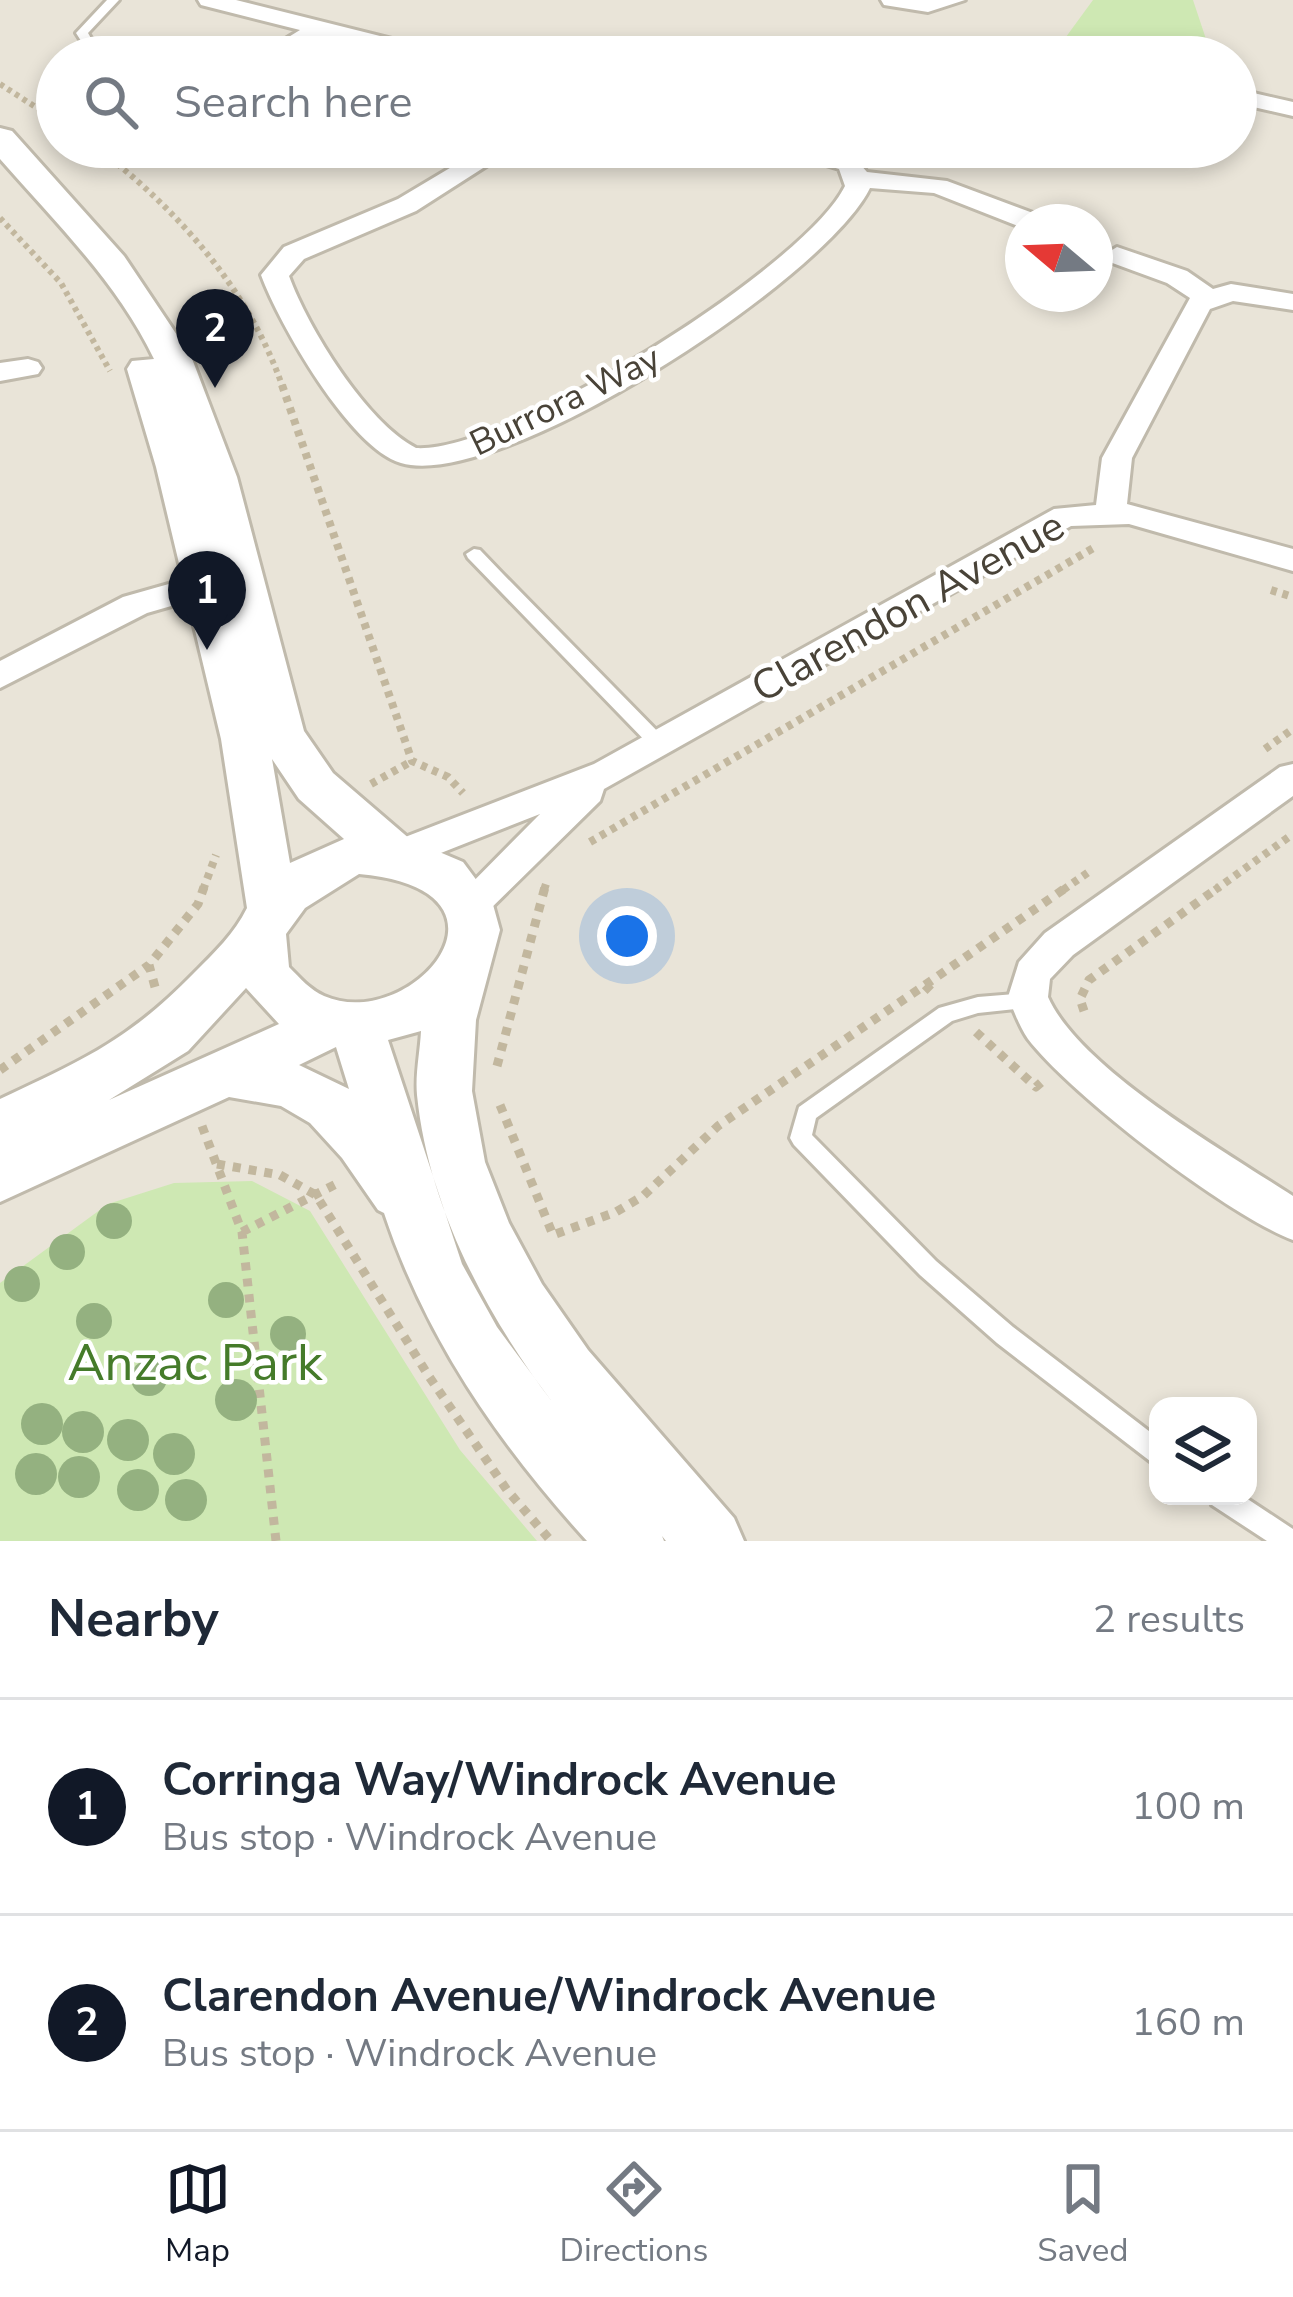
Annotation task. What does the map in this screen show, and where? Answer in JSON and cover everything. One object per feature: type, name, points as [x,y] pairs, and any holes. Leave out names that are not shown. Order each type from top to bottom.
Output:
[{"type":"street","points":[[209,0],[353,36]]},
{"type":"street","points":[[892,0],[928,5],[954,0]]},
{"type":"street","points":[[306,36],[321,28]]},
{"type":"street","points":[[1257,101],[1293,109]]},
{"type":"street","points":[[0,138],[110,264],[164,341],[192,402],[245,739],[266,923],[263,968],[278,993],[303,1012],[345,1024],[383,1098],[411,1210],[463,1330],[500,1384],[631,1541]]},
{"type":"street","points":[[0,168],[100,284],[131,332],[280,735],[316,786],[396,854]]},
{"type":"street","name":"Burrora Way","points":[[468,168],[407,205],[294,253],[275,275],[328,371],[383,440],[407,455],[441,457],[464,452],[601,390],[704,332],[819,237],[855,195],[859,179]]},
{"type":"street","points":[[851,168],[859,179],[938,186],[1005,212]]},
{"type":"street","points":[[1117,254],[1177,277],[1208,298]]},
{"type":"street","points":[[1111,528],[1117,458],[1193,314],[1208,298],[1245,292],[1293,302]]},
{"type":"street","name":"Clarendon Avenue","points":[[396,854],[607,773],[1065,516],[1111,528],[1154,519],[1293,560]]},
{"type":"street","points":[[0,676],[135,605],[223,579]]},
{"type":"street","name":"Clarendon Avenue","points":[[470,932],[536,861],[607,773]]},
{"type":"street","points":[[1293,777],[1059,944],[1037,964],[1028,983],[1028,1001],[1049,1040],[1116,1097],[1293,1220]]},
{"type":"street","points":[[0,1126],[117,1070],[169,1035],[266,923],[294,882],[323,864],[358,854],[396,854],[431,864],[455,881],[470,932],[449,1021],[450,1129],[481,1230],[524,1313],[578,1389],[711,1541]]},
{"type":"street","points":[[0,1176],[226,1072],[345,1024],[391,1020],[425,1006],[452,985],[470,932]]},
{"type":"street","points":[[226,1072],[280,1078],[310,1091],[338,1113],[411,1210]]},
{"type":"lane","points":[[84,36],[113,0]]},
{"type":"lane","points":[[473,554],[660,746]]},
{"type":"lane","points":[[1028,1001],[978,1005],[946,1014],[806,1113],[802,1138],[810,1153],[928,1268],[1005,1335],[1149,1446]]},
{"type":"lane","points":[[1234,1505],[1289,1541]]},
{"type":"path","points":[[0,84],[36,108]]},
{"type":"path","points":[[0,99],[13,94]]},
{"type":"path","points":[[121,168],[170,209],[230,280],[256,325],[276,368],[412,761],[448,777],[487,820]]},
{"type":"path","points":[[0,218],[61,283],[116,384]]},
{"type":"path","points":[[450,1129],[500,1105],[492,1083],[536,861],[553,863],[1087,550],[1111,528]]},
{"type":"path","points":[[1249,584],[1293,597]]},
{"type":"path","points":[[0,1070],[149,965]]},
{"type":"path","points":[[242,1232],[376,1162]]},
{"type":"path","points":[[217,1164],[280,1175],[316,1195],[428,1375],[507,1490],[551,1541]]},
{"type":"shaded area","points":[[0,0],[1293,0],[1293,1541],[0,1541]]},
{"type":"green space","points":[[1093,0],[1193,0],[1205,36],[1067,36]]},
{"type":"green space","name":"Anzac Park","points":[[252,1181],[310,1211],[460,1450],[537,1541],[0,1541],[0,1283],[108,1204],[174,1183]]},
{"type":"place","name":"Clarendon Avenue/Windrock Avenue","points":[[215,388]]},
{"type":"place","name":"Corringa Way/Windrock Avenue","points":[[207,650]]}]
